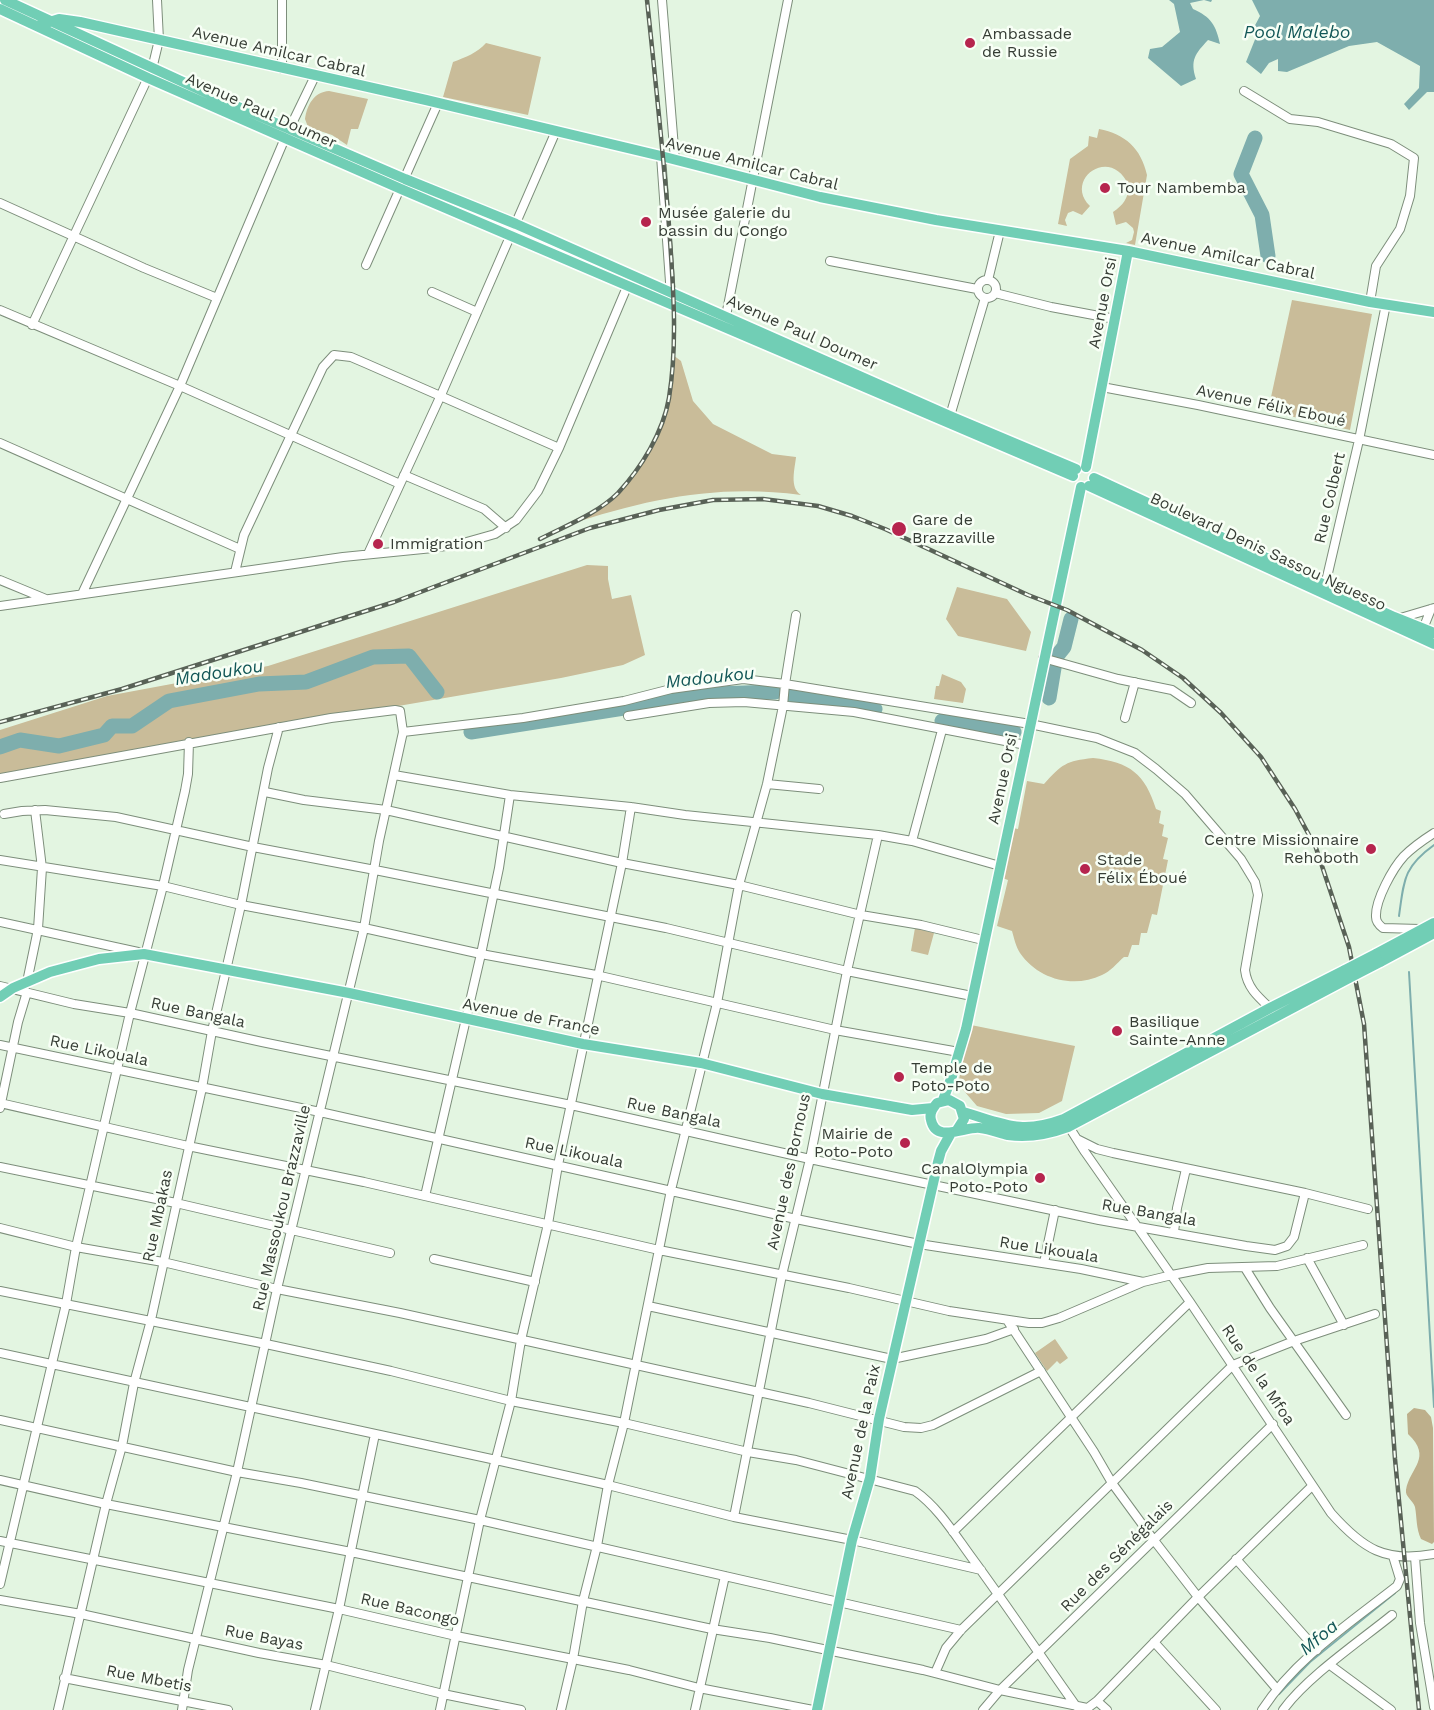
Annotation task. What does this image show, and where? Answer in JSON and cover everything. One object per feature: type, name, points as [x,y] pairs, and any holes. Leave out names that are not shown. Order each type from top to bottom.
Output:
[{"type":"main road","name":"Avenue Paul Doumer","points":[[5,0],[150,74]]},
{"type":"main road","name":"Avenue Paul Doumer","points":[[0,9],[403,184],[474,220],[726,315],[859,380],[1078,471]]},
{"type":"main road","name":"Avenue Amilcar Cabral","points":[[50,21],[68,20],[438,103],[830,199],[1000,231],[1128,250],[1370,302],[1434,312]]},
{"type":"main road","points":[[37,26],[50,21]]},
{"type":"main road","name":"Avenue Paul Doumer","points":[[403,184],[516,224],[604,269]]},
{"type":"main road","points":[[474,220],[479,209]]},
{"type":"main road","name":"Avenue Orsi","points":[[1078,471],[1102,387],[1128,250]]},
{"type":"main road","name":"Avenue Paul Doumer","points":[[630,280],[671,304],[723,327],[950,416],[1078,471]]},
{"type":"main road","points":[[1078,471],[1092,471],[1088,484],[1076,485],[1078,471]]},
{"type":"main road","name":"Avenue Orsi","points":[[943,1100],[959,1052],[1043,658],[1088,484]]},
{"type":"main road","name":"Boulevard Denis Sassou Nguesso","points":[[1088,484],[1324,589],[1398,619],[1434,644]]},
{"type":"main road","name":"Boulevard Denis Sassou Nguesso","points":[[1324,589],[1386,623],[1421,633],[1434,633]]},
{"type":"main road","points":[[1378,958],[1434,923]]},
{"type":"main road","points":[[952,1076],[955,1102],[963,1112],[1025,1128],[1069,1121],[1378,958],[1434,933]]},
{"type":"main road","name":"Avenue de France","points":[[0,997],[13,988],[27,987],[50,972],[99,959],[144,954],[349,993],[583,1044],[701,1063],[822,1094],[912,1110]]},
{"type":"main road","points":[[912,1110],[944,1133],[980,1128],[1008,1135],[1026,1136],[1054,1132],[1069,1121],[1270,1008],[1347,974]]},
{"type":"main road","points":[[912,1110],[933,1108],[943,1100],[955,1102]]},
{"type":"main road","points":[[933,1108],[932,1123],[938,1150],[938,1162]]},
{"type":"main road","points":[[938,1162],[941,1151],[954,1132],[962,1125],[963,1112]]},
{"type":"main road","name":"Avenue de la Paix","points":[[815,1710],[852,1540],[870,1478],[879,1419],[938,1162]]},
{"type":"street","points":[[32,325],[150,74],[159,40],[157,0]]},
{"type":"street","points":[[282,0],[282,69]]},
{"type":"street","points":[[662,0],[675,160]]},
{"type":"street","points":[[723,327],[789,0]]},
{"type":"street","points":[[82,594],[180,386],[287,134],[315,76]]},
{"type":"street","points":[[1244,91],[1290,119],[1318,122],[1391,144],[1414,158],[1410,196],[1400,229],[1376,266],[1370,302]]},
{"type":"street","points":[[366,265],[438,103]]},
{"type":"street","points":[[368,554],[512,236],[556,131]]},
{"type":"street","points":[[661,156],[671,304]]},
{"type":"street","points":[[0,203],[72,237],[216,298]]},
{"type":"street","points":[[988,280],[1000,231]]},
{"type":"street","points":[[830,261],[977,289]]},
{"type":"street","points":[[0,606],[235,572],[464,543],[480,540],[506,528],[516,520],[538,491],[559,448],[630,280]]},
{"type":"street","points":[[988,280],[995,286],[995,293],[990,298],[985,298],[980,296],[977,289],[980,283],[988,280]]},
{"type":"street","points":[[432,292],[477,312]]},
{"type":"street","points":[[995,293],[1051,307],[1115,319]]},
{"type":"street","points":[[950,416],[985,298]]},
{"type":"street","name":"Rue Colbert","points":[[1324,589],[1359,440],[1386,304]]},
{"type":"street","points":[[0,310],[180,386],[400,484]]},
{"type":"street","points":[[235,572],[244,535],[290,434],[323,367],[334,355],[351,357],[559,448]]},
{"type":"street","name":"Avenue Félix Eboué","points":[[1102,387],[1434,455]]},
{"type":"street","points":[[0,443],[240,549]]},
{"type":"street","points":[[404,475],[484,509],[506,528]]},
{"type":"street","points":[[0,580],[46,599]]},
{"type":"street","points":[[1386,623],[1432,609]]},
{"type":"street","points":[[1421,633],[1432,609]]},
{"type":"street","points":[[561,1710],[608,1485],[624,1423],[671,1190],[717,1004],[739,885],[767,783],[783,706],[796,615]]},
{"type":"street","points":[[1043,658],[1172,690],[1191,702]]},
{"type":"street","points":[[403,732],[523,718],[624,701],[670,689],[743,679],[1030,724],[1097,738],[1135,753],[1185,794],[1241,859],[1255,882],[1258,895],[1245,970],[1246,981],[1270,1008]]},
{"type":"street","points":[[1125,718],[1135,682]]},
{"type":"street","points":[[628,717],[709,703],[744,702],[854,712],[1026,745]]},
{"type":"street","name":"Rue Massoukou Brazzaville","points":[[183,1706],[188,1670],[237,1472],[277,1289],[364,928],[403,732],[400,711],[395,710],[331,717],[279,727]]},
{"type":"street","points":[[0,778],[279,727]]},
{"type":"street","name":"Rue Mbakas","points":[[57,1710],[151,1320],[265,792],[268,768],[279,727]]},
{"type":"street","points":[[912,841],[942,730]]},
{"type":"street","points":[[0,1584],[66,1304],[76,1247],[130,1013],[189,774],[189,742]]},
{"type":"street","points":[[394,775],[510,795],[631,807],[685,816],[757,821],[878,835],[912,841],[1000,866]]},
{"type":"street","points":[[767,783],[819,789]]},
{"type":"street","points":[[265,792],[304,800],[386,810],[503,837],[739,885],[861,915],[921,925],[983,940]]},
{"type":"street","points":[[425,1196],[481,954],[510,795]]},
{"type":"street","points":[[440,1710],[480,1520],[511,1401],[521,1341],[548,1224],[596,975],[622,862],[631,807]]},
{"type":"street","points":[[34,810],[42,868],[38,929],[0,1105],[425,1196],[659,1250],[907,1302],[1007,1320],[1042,1323],[1143,1282],[1208,1268],[1277,1266],[1363,1245]]},
{"type":"street","points":[[4,814],[34,810],[96,814],[666,928],[847,971],[972,996]]},
{"type":"street","points":[[1423,928],[1383,928],[1378,924],[1376,917],[1393,869],[1419,842],[1434,833]]},
{"type":"street","name":"Avenue des Bornous","points":[[734,1517],[782,1275],[810,1159],[847,971],[878,835]]},
{"type":"street","points":[[0,860],[163,886],[241,905],[596,975],[835,1030],[959,1052]]},
{"type":"street","points":[[0,922],[144,954]]},
{"type":"street","points":[[0,986],[13,988]]},
{"type":"street","name":"Rue Bangala","points":[[27,987],[74,1004],[130,1013],[571,1105],[810,1159],[1055,1210],[1246,1246],[1275,1250],[1287,1246],[1294,1237],[1305,1194]]},
{"type":"street","name":"Rue Likouala","points":[[0,1045],[320,1112],[796,1219],[919,1244],[1081,1269],[1143,1282]]},
{"type":"street","name":"Rue de la Mfoa","points":[[1069,1121],[1090,1159],[1172,1275],[1312,1486],[1347,1531],[1362,1543],[1393,1556],[1415,1557],[1434,1554]]},
{"type":"street","points":[[1080,1141],[1105,1151],[1368,1209]]},
{"type":"street","points":[[0,1167],[176,1203],[390,1253]]},
{"type":"street","points":[[1174,1232],[1186,1169]]},
{"type":"street","points":[[1044,1263],[1055,1210]]},
{"type":"street","points":[[0,1228],[76,1247],[163,1262],[277,1289],[400,1313],[904,1426],[921,1428],[933,1425],[1041,1371]]},
{"type":"street","points":[[1307,1258],[1344,1325]]},
{"type":"street","points":[[434,1259],[535,1282]]},
{"type":"street","points":[[1245,1268],[1270,1308],[1346,1415]]},
{"type":"street","points":[[0,1291],[151,1320],[391,1371],[511,1401],[624,1423],[748,1452],[796,1460],[915,1491],[927,1500],[953,1532],[1039,1654],[1082,1708]]},
{"type":"street","points":[[953,1532],[1190,1302]]},
{"type":"street","points":[[648,1306],[892,1359],[986,1339],[1014,1329]]},
{"type":"street","points":[[935,1673],[946,1648],[961,1630],[1233,1365],[1294,1341],[1375,1314]]},
{"type":"street","points":[[1007,1320],[1112,1483],[1198,1597],[1276,1689]]},
{"type":"street","points":[[0,1353],[496,1460],[734,1517],[852,1540],[981,1570]]},
{"type":"street","points":[[0,1420],[237,1472],[480,1520],[961,1630]]},
{"type":"street","name":"Rue des Sénégalais","points":[[983,1710],[1000,1690],[1153,1539],[1273,1424]]},
{"type":"street","points":[[315,1710],[339,1609],[375,1434]]},
{"type":"street","points":[[0,1480],[106,1504],[583,1600],[712,1629],[770,1638],[935,1673],[1082,1708],[1097,1701],[1236,1559],[1312,1486]]},
{"type":"street","name":"Rue Bacongo","points":[[0,1541],[339,1609],[456,1636],[629,1670],[699,1688],[815,1710]]},
{"type":"street","points":[[1262,1710],[1276,1689],[1317,1650],[1397,1586],[1400,1579],[1393,1556]]},
{"type":"street","points":[[1415,1557],[1420,1623],[1434,1707]]},
{"type":"street","points":[[1236,1559],[1317,1650]]},
{"type":"street","points":[[695,1710],[725,1576]]},
{"type":"street","name":"Rue Bayas","points":[[0,1600],[81,1614],[326,1665],[443,1694],[521,1710]]},
{"type":"street","points":[[1283,1710],[1330,1665],[1392,1615]]},
{"type":"street","points":[[1154,1642],[1216,1710]]},
{"type":"street","points":[[1330,1665],[1391,1710]]},
{"type":"street","name":"Rue Mbetis","points":[[64,1678],[183,1706],[228,1710]]},
{"type":"street","points":[[1097,1701],[1107,1710]]},
{"type":"street","points":[[1289,1702],[1296,1710]]},
{"type":"shaded area","points":[[486,43],[541,57],[528,115],[443,97],[453,62],[475,52]]},
{"type":"shaded area","points":[[329,91],[368,99],[358,129],[351,129],[347,145],[332,135],[308,127],[305,119],[312,100],[319,94]]},
{"type":"shaded area","points":[[1099,129],[1117,134],[1124,139],[1136,150],[1144,165],[1147,175],[1135,245],[1126,243],[1132,240],[1133,228],[1126,222],[1116,225],[1113,212],[1124,201],[1129,186],[1121,174],[1112,168],[1102,167],[1093,170],[1086,177],[1082,186],[1083,196],[1090,206],[1082,215],[1073,211],[1068,213],[1065,220],[1067,226],[1058,224],[1070,159],[1088,146],[1089,136],[1097,138]]},
{"type":"shaded area","points":[[1292,300],[1372,314],[1350,430],[1268,411]]},
{"type":"shaded area","points":[[673,355],[681,361],[693,401],[713,424],[772,454],[796,457],[794,483],[797,492],[801,495],[741,491],[683,496],[626,508],[568,525],[615,496],[640,465],[665,413]]},
{"type":"shaded area","points":[[587,565],[608,566],[612,599],[631,595],[645,655],[623,665],[561,678],[189,742],[0,778],[0,730],[107,696],[268,666]]},
{"type":"shaded area","points":[[957,587],[1007,599],[1031,632],[1026,651],[958,636],[946,619]]},
{"type":"shaded area","points":[[942,674],[961,682],[966,689],[963,703],[934,699],[936,686],[939,686]]},
{"type":"shaded area","name":"Stade Félix Éboué","points":[[1093,758],[1126,767],[1134,772],[1147,787],[1156,809],[1161,811],[1159,823],[1164,825],[1162,836],[1168,838],[1163,859],[1168,860],[1157,915],[1152,914],[1147,933],[1141,933],[1139,945],[1132,945],[1128,957],[1124,957],[1105,974],[1091,979],[1068,981],[1046,975],[1036,969],[1020,953],[1012,931],[997,926],[1008,880],[1002,878],[1013,828],[1018,829],[1027,781],[1044,784],[1065,765]]},
{"type":"shaded area","points":[[915,928],[934,933],[928,955],[911,951]]},
{"type":"shaded area","points":[[971,1025],[1075,1046],[1062,1101],[1039,1113],[1006,1114],[977,1106],[958,1084]]},
{"type":"shaded area","points":[[1055,1339],[1068,1358],[1060,1364],[1057,1361],[1047,1371],[1035,1353]]},
{"type":"shaded area","points":[[1414,1408],[1425,1410],[1431,1417],[1433,1428],[1434,1542],[1432,1544],[1421,1539],[1415,1507],[1406,1492],[1419,1456],[1415,1442],[1408,1434],[1407,1414]]},
{"type":"water","name":"Pool Malebo","points":[[1169,0],[1204,0],[1190,3],[1193,9],[1212,22],[1220,44],[1208,40],[1195,58],[1196,79],[1181,86],[1148,58],[1150,49],[1162,47],[1180,32],[1174,4]]},
{"type":"water","name":"Pool Malebo","points":[[1252,0],[1434,0],[1434,92],[1427,92],[1409,110],[1404,104],[1419,88],[1420,66],[1377,42],[1349,46],[1287,72],[1278,71],[1278,59],[1269,63],[1261,74],[1246,62],[1256,37],[1252,31],[1260,16]]},
{"type":"waterway","name":"Madoukou","points":[[1255,138],[1241,174],[1262,215],[1268,256]]},
{"type":"waterway","name":"Madoukou","points":[[1056,657],[1064,647],[1071,619]]},
{"type":"waterway","name":"Madoukou","points":[[0,747],[20,740],[59,746],[104,735],[112,726],[132,726],[169,701],[259,684],[306,682],[373,657],[409,656],[437,692]]},
{"type":"waterway","name":"Madoukou","points":[[1049,698],[1054,668]]},
{"type":"waterway","name":"Madoukou","points":[[471,732],[713,694],[775,692]]},
{"type":"waterway","name":"Madoukou","points":[[792,695],[875,709]]},
{"type":"waterway","name":"Madoukou","points":[[942,721],[1014,732]]},
{"type":"waterway","points":[[1399,916],[1407,876],[1416,860],[1434,845]]},
{"type":"waterway","points":[[1409,972],[1434,1407]]},
{"type":"waterway","name":"Mfoa","points":[[1279,1694],[1310,1662],[1395,1593]]},
{"type":"railway","points":[[540,539],[591,513],[618,493],[635,473],[650,449],[662,424],[669,398],[674,334],[672,269],[647,0]]},
{"type":"railway","points":[[0,722],[122,689],[394,602],[590,528],[659,510],[713,500],[763,499],[818,506],[852,516],[1028,595],[1067,610],[1142,650],[1183,678],[1221,713],[1261,757],[1295,809],[1316,848],[1349,947],[1364,1024],[1395,1459],[1419,1710]]},
{"type":"place","name":"Ambassade de Russie","points":[[970,43]]},
{"type":"place","name":"Tour Nambemba","points":[[1105,188]]},
{"type":"place","name":"Musée galerie du bassin du Congo","points":[[646,222]]},
{"type":"place","name":"Gare de Brazzaville","points":[[899,529]]},
{"type":"place","name":"Immigration","points":[[378,544]]},
{"type":"place","name":"Centre Missionnaire Rehoboth","points":[[1371,849]]},
{"type":"place","name":"Stade Félix Éboué","points":[[1085,869]]},
{"type":"place","name":"Basilique Sainte-Anne","points":[[1117,1031]]},
{"type":"place","name":"Temple de Poto-Poto","points":[[899,1077]]},
{"type":"place","name":"Mairie de Poto-Poto","points":[[905,1143]]},
{"type":"place","name":"CanalOlympia Poto-Poto","points":[[1040,1178]]}]
